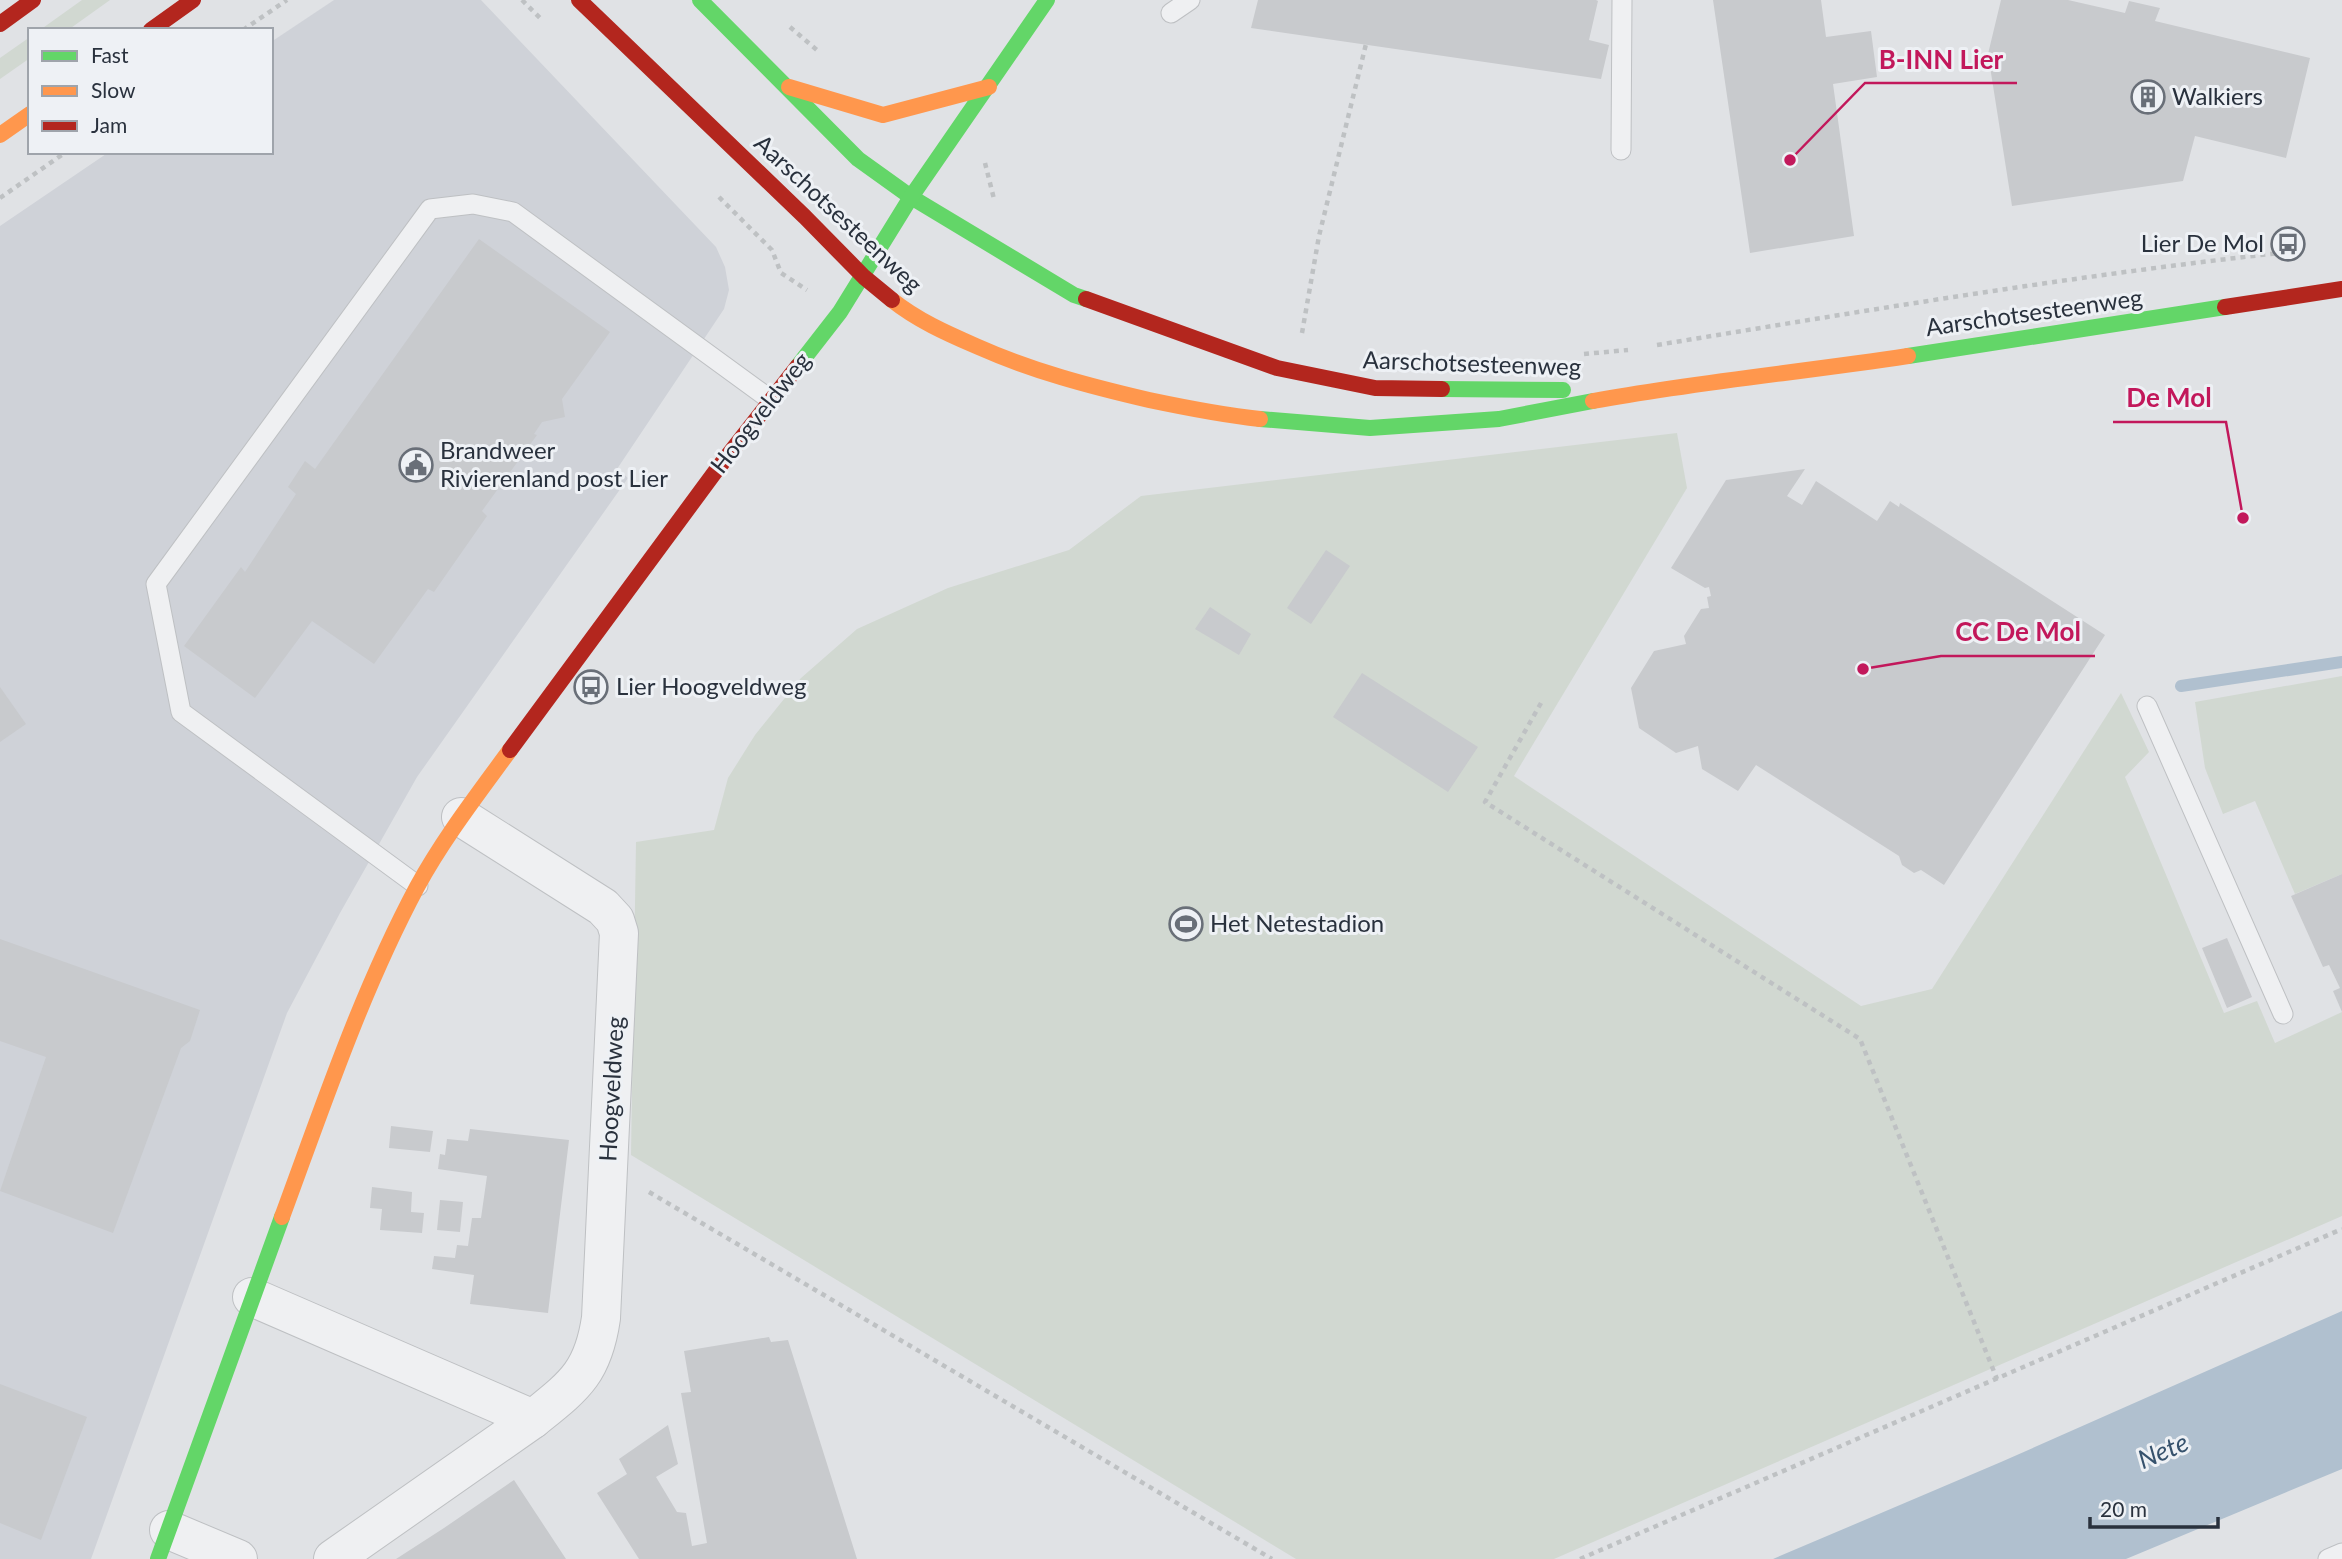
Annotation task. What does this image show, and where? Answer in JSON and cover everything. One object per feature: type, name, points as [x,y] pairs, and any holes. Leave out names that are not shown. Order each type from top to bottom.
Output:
[{"type":"street","points":[[0,24],[33,0]]},
{"type":"street","points":[[154,28],[193,0]]},
{"type":"street","name":"Aarschotsesteenweg","points":[[579,0],[864,277],[905,311],[946,333],[1015,363],[1079,384],[1219,415],[1370,428],[1499,419],[1649,391],[1796,373],[2342,289]]},
{"type":"street","name":"Aarschotsesteenweg","points":[[701,0],[858,159],[911,197],[1074,295],[1277,368],[1375,388],[1649,391]]},
{"type":"street","name":"Hoogveldweg","points":[[238,1559],[163,1544],[361,1004],[418,886],[461,817],[771,400],[840,312],[911,197],[1047,0]]},
{"type":"street","points":[[785,86],[883,115],[989,86]]},
{"type":"street","points":[[0,135],[28,115]]},
{"type":"street","name":"Hoogveldweg","points":[[333,1559],[533,1419],[578,1381],[598,1342],[619,933],[615,920],[603,907],[461,817]]},
{"type":"street","points":[[252,1297],[533,1419]]},
{"type":"lane","points":[[1171,13],[1190,0]]},
{"type":"lane","points":[[1621,150],[1622,0]]},
{"type":"lane","points":[[418,886],[180,712],[156,584],[430,209],[473,204],[513,212],[771,400]]},
{"type":"lane","points":[[2147,706],[2283,1014]]},
{"type":"lane","points":[[2328,1559],[2342,1553]]},
{"type":"path","points":[[246,28],[286,0]]},
{"type":"path","points":[[783,22],[824,56]]},
{"type":"path","points":[[1302,337],[1319,236],[1366,44]]},
{"type":"path","points":[[0,198],[63,154]]},
{"type":"path","points":[[1644,347],[1876,309],[2205,262],[2287,253]]},
{"type":"path","points":[[1583,354],[1636,349]]},
{"type":"path","points":[[1541,704],[1485,802],[1860,1039],[1997,1379]]},
{"type":"path","points":[[608,1168],[1272,1559]]},
{"type":"path","points":[[1580,1559],[2342,1229]]},
{"type":"shaded area","points":[[82,0],[110,0],[71,28],[43,28]]},
{"type":"shaded area","points":[[334,0],[481,0],[716,247],[725,267],[729,290],[724,309],[617,469],[628,478],[417,777],[287,1013],[91,1559],[0,1559],[0,226],[106,154],[273,154],[273,41]]},
{"type":"shaded area","points":[[28,38],[28,59],[0,79],[0,58]]},
{"type":"shaded area","name":"Het Netestadion","points":[[1677,433],[1687,488],[1514,776],[1861,1006],[1932,989],[2121,693],[2149,752],[2125,777],[2224,1013],[2257,1001],[2275,1043],[2342,1012],[2342,1216],[1554,1559],[1296,1559],[631,1155],[636,842],[714,830],[728,778],[755,735],[801,678],[857,629],[948,588],[1069,550],[1141,496]]},
{"type":"shaded area","points":[[2342,676],[2342,874],[2295,894],[2255,801],[2223,814],[2205,768],[2195,702]]},
{"type":"water","name":"Nete","points":[[2342,1311],[2342,1469],[2126,1559],[1773,1559],[2001,1462]]},
{"type":"building","points":[[1258,0],[1596,0],[1598,1],[1589,40],[1609,45],[1601,79],[1251,28]]},
{"type":"building","points":[[1713,0],[1821,0],[1826,37],[1871,31],[1877,77],[1833,84],[1854,236],[1750,253]]},
{"type":"building","name":"Walkiers","points":[[2001,0],[2068,0],[2125,13],[2129,1],[2160,8],[2155,21],[2310,58],[2286,158],[2195,136],[2183,181],[2012,206],[1988,54]]},
{"type":"building","name":"Brandweer Rivierenland post Lier","points":[[479,239],[610,332],[562,399],[565,417],[542,422],[534,434],[537,435],[482,511],[487,516],[434,592],[428,589],[374,664],[312,621],[255,698],[184,646],[241,567],[245,572],[296,494],[288,487],[305,461],[315,469]]},
{"type":"building","points":[[1805,469],[1787,496],[1802,505],[1816,481],[1877,521],[1890,501],[1899,507],[1900,503],[2105,635],[1944,885],[1921,870],[1914,873],[1902,865],[1899,856],[1756,765],[1738,791],[1702,769],[1698,746],[1676,753],[1639,728],[1631,688],[1654,651],[1686,644],[1684,636],[1701,609],[1709,608],[1709,587],[1705,588],[1671,568],[1726,480]]},
{"type":"building","points":[[1326,550],[1350,566],[1311,624],[1287,608]]},
{"type":"building","points":[[1210,607],[1251,634],[1239,655],[1195,629]]},
{"type":"building","points":[[1362,673],[1478,747],[1448,792],[1333,717]]},
{"type":"building","points":[[0,687],[26,724],[0,742]]},
{"type":"building","points":[[2342,874],[2342,1012],[2333,991],[2340,988],[2329,965],[2323,967],[2291,896]]},
{"type":"building","points":[[2227,938],[2252,997],[2227,1008],[2202,948]]},
{"type":"building","points":[[0,939],[200,1010],[190,1041],[181,1048],[113,1233],[0,1191],[46,1057],[0,1041]]},
{"type":"building","points":[[391,1126],[433,1131],[430,1152],[389,1148]]},
{"type":"building","points":[[470,1129],[569,1140],[548,1313],[470,1304],[474,1275],[432,1269],[434,1256],[455,1258],[457,1245],[468,1246],[472,1218],[481,1218],[487,1176],[438,1169],[440,1154],[445,1155],[447,1139],[468,1141]]},
{"type":"building","points":[[372,1187],[412,1192],[411,1212],[424,1213],[422,1233],[380,1230],[382,1209],[370,1208]]},
{"type":"building","points":[[440,1200],[463,1202],[460,1232],[437,1230]]},
{"type":"building","points":[[769,1337],[771,1342],[788,1340],[857,1559],[639,1559],[597,1493],[627,1474],[619,1459],[668,1425],[678,1464],[656,1477],[677,1512],[686,1513],[692,1546],[707,1543],[681,1393],[691,1392],[684,1351]]},
{"type":"building","points":[[0,1384],[87,1417],[41,1540],[0,1523]]},
{"type":"building","points":[[514,1480],[566,1559],[396,1559],[444,1528]]},
{"type":"waterway","points":[[2181,686],[2342,662]]},
{"type":"traffic: fast","points":[[700,0],[858,159],[911,197],[1074,295],[1086,299]]},
{"type":"traffic: fast","points":[[798,366],[840,312],[911,197],[1047,0]]},
{"type":"traffic: fast","points":[[1908,356],[2225,307]]},
{"type":"traffic: fast","points":[[1442,389],[1563,390]]},
{"type":"traffic: fast","points":[[1260,419],[1370,428],[1499,419],[1593,401]]},
{"type":"traffic: fast","points":[[158,1559],[282,1217]]},
{"type":"traffic: slow","points":[[789,87],[883,115],[989,87]]},
{"type":"traffic: slow","points":[[0,135],[28,115]]},
{"type":"traffic: slow","points":[[892,300],[943,331],[997,355],[1040,370],[1149,400],[1260,419]]},
{"type":"traffic: slow","points":[[1593,401],[1908,356]]},
{"type":"traffic: slow","points":[[282,1217],[344,1050],[397,927],[438,852],[510,750]]},
{"type":"traffic: jam","points":[[0,24],[33,0]]},
{"type":"traffic: jam","points":[[154,28],[193,0]]},
{"type":"traffic: jam","points":[[579,0],[864,277],[892,300]]},
{"type":"traffic: jam","points":[[2225,307],[2342,289]]},
{"type":"traffic: jam","points":[[1086,299],[1277,368],[1375,388],[1442,389]]},
{"type":"traffic: jam","points":[[510,750],[715,472],[798,366]]},
{"type":"place","name":"Walkiers","points":[[2148,97]]},
{"type":"place","name":"B-INN Lier","points":[[1790,160]]},
{"type":"place","name":"Lier De Mol","points":[[2288,244]]},
{"type":"place","name":"Brandweer Rivierenland post Lier","points":[[416,465]]},
{"type":"place","name":"De Mol","points":[[2243,518]]},
{"type":"place","name":"CC De Mol","points":[[1863,669]]},
{"type":"place","name":"Lier Hoogveldweg","points":[[591,687]]},
{"type":"place","name":"Het Netestadion","points":[[1186,924]]}]
